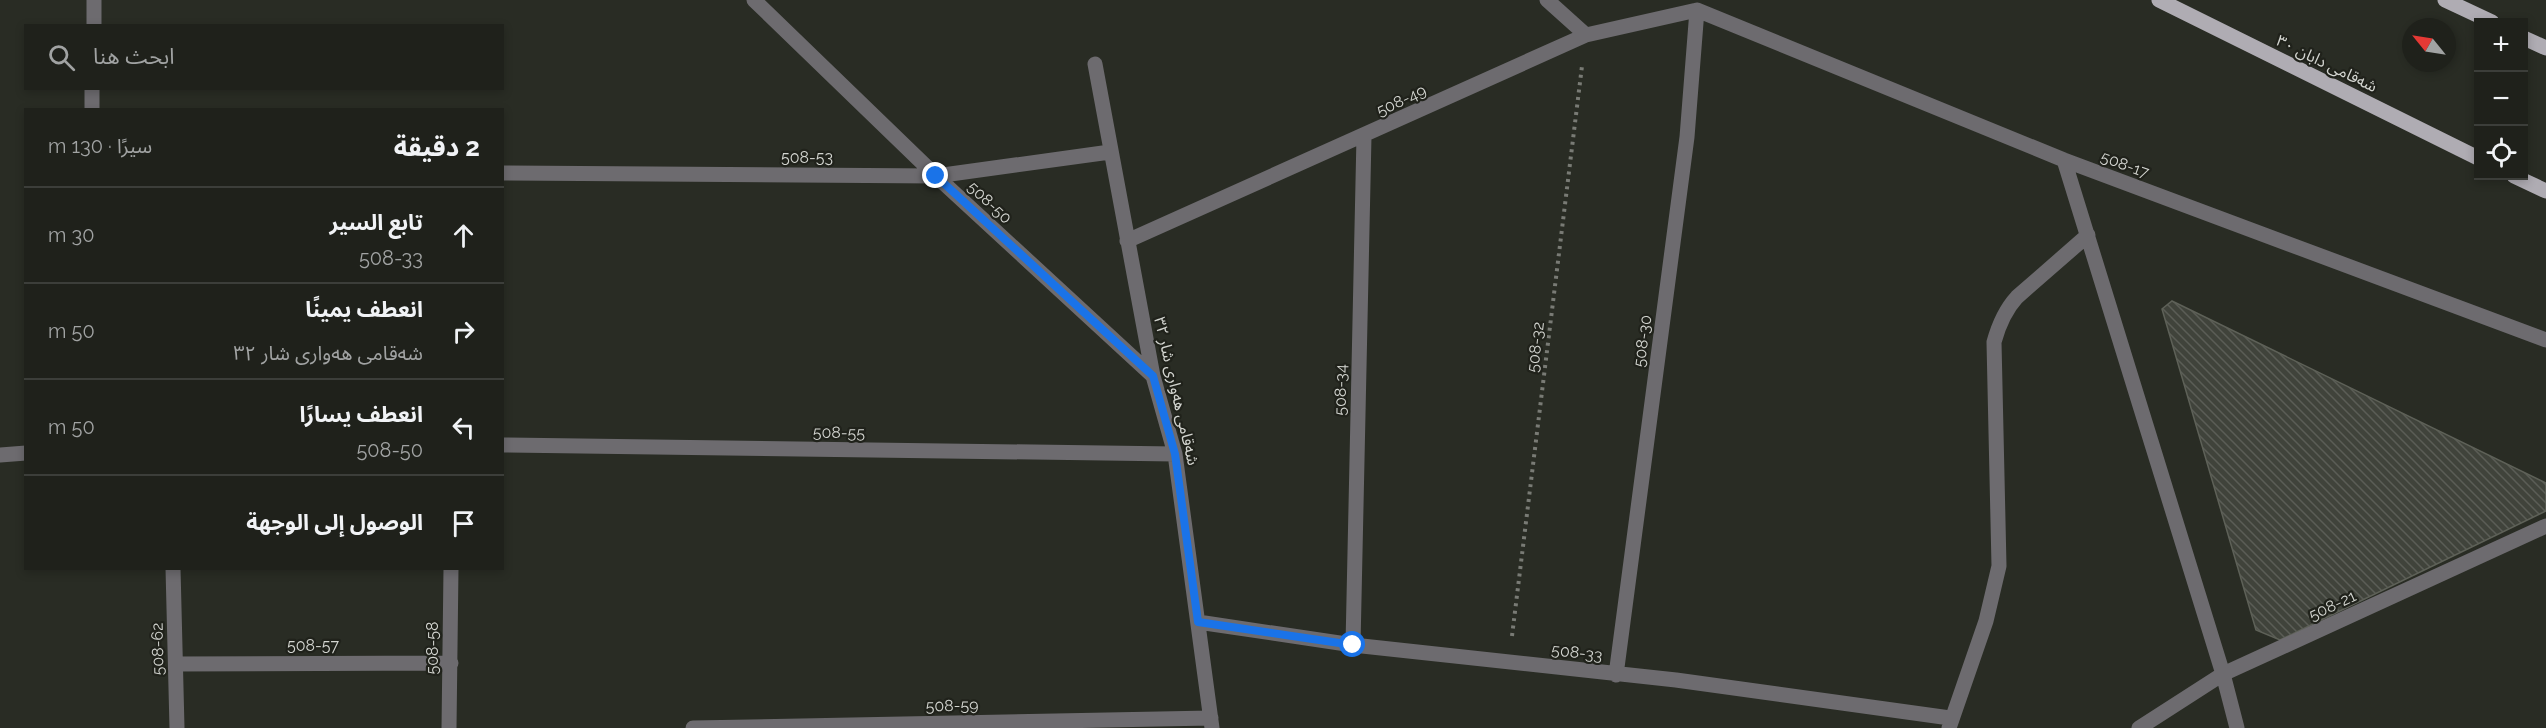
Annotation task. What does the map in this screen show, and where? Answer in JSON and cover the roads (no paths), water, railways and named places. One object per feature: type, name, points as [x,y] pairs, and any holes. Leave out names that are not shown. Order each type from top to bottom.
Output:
[{"type":"main road","name":"شەقامی دابان ٣٠","points":[[2159,0],[2474,156]]},
{"type":"main road","points":[[2445,0],[2483,18]]},
{"type":"main road","points":[[2528,40],[2546,48]]},
{"type":"main road","points":[[2523,180],[2546,191]]},
{"type":"street","points":[[94,0],[94,24]]},
{"type":"street","name":"508-50","points":[[754,0],[936,176],[1153,376]]},
{"type":"street","points":[[1547,0],[1586,35]]},
{"type":"street","name":"508-49","points":[[1127,241],[1586,35],[1693,5]]},
{"type":"street","name":"508-17","points":[[1693,5],[2064,160],[2546,340]]},
{"type":"street","name":"508-30","points":[[1616,675],[1688,137],[1693,5]]},
{"type":"street","name":"شەقامی هەواری شار ٣٢","points":[[1095,64],[1153,376],[1175,454],[1211,723]]},
{"type":"street","points":[[92,90],[92,108]]},
{"type":"street","name":"508-34","points":[[1353,645],[1364,136]]},
{"type":"street","name":"508-53","points":[[504,173],[936,176],[1110,152]]},
{"type":"street","points":[[2064,160],[2223,674],[2237,728]]},
{"type":"street","points":[[1949,723],[1986,621],[1999,566],[1994,342],[1997,330],[2008,307],[2088,235]]},
{"type":"street","name":"508-55","points":[[504,445],[1175,454]]},
{"type":"street","points":[[0,455],[24,453]]},
{"type":"street","name":"508-21","points":[[2139,728],[2223,674],[2546,526]]},
{"type":"street","name":"508-62","points":[[173,570],[177,728]]},
{"type":"street","name":"508-58","points":[[449,728],[451,570]]},
{"type":"street","name":"508-33","points":[[1198,622],[1353,645],[1676,680],[1949,723]]},
{"type":"street","name":"508-57","points":[[176,664],[451,663]]},
{"type":"street","name":"508-59","points":[[693,728],[1211,723]]}]
